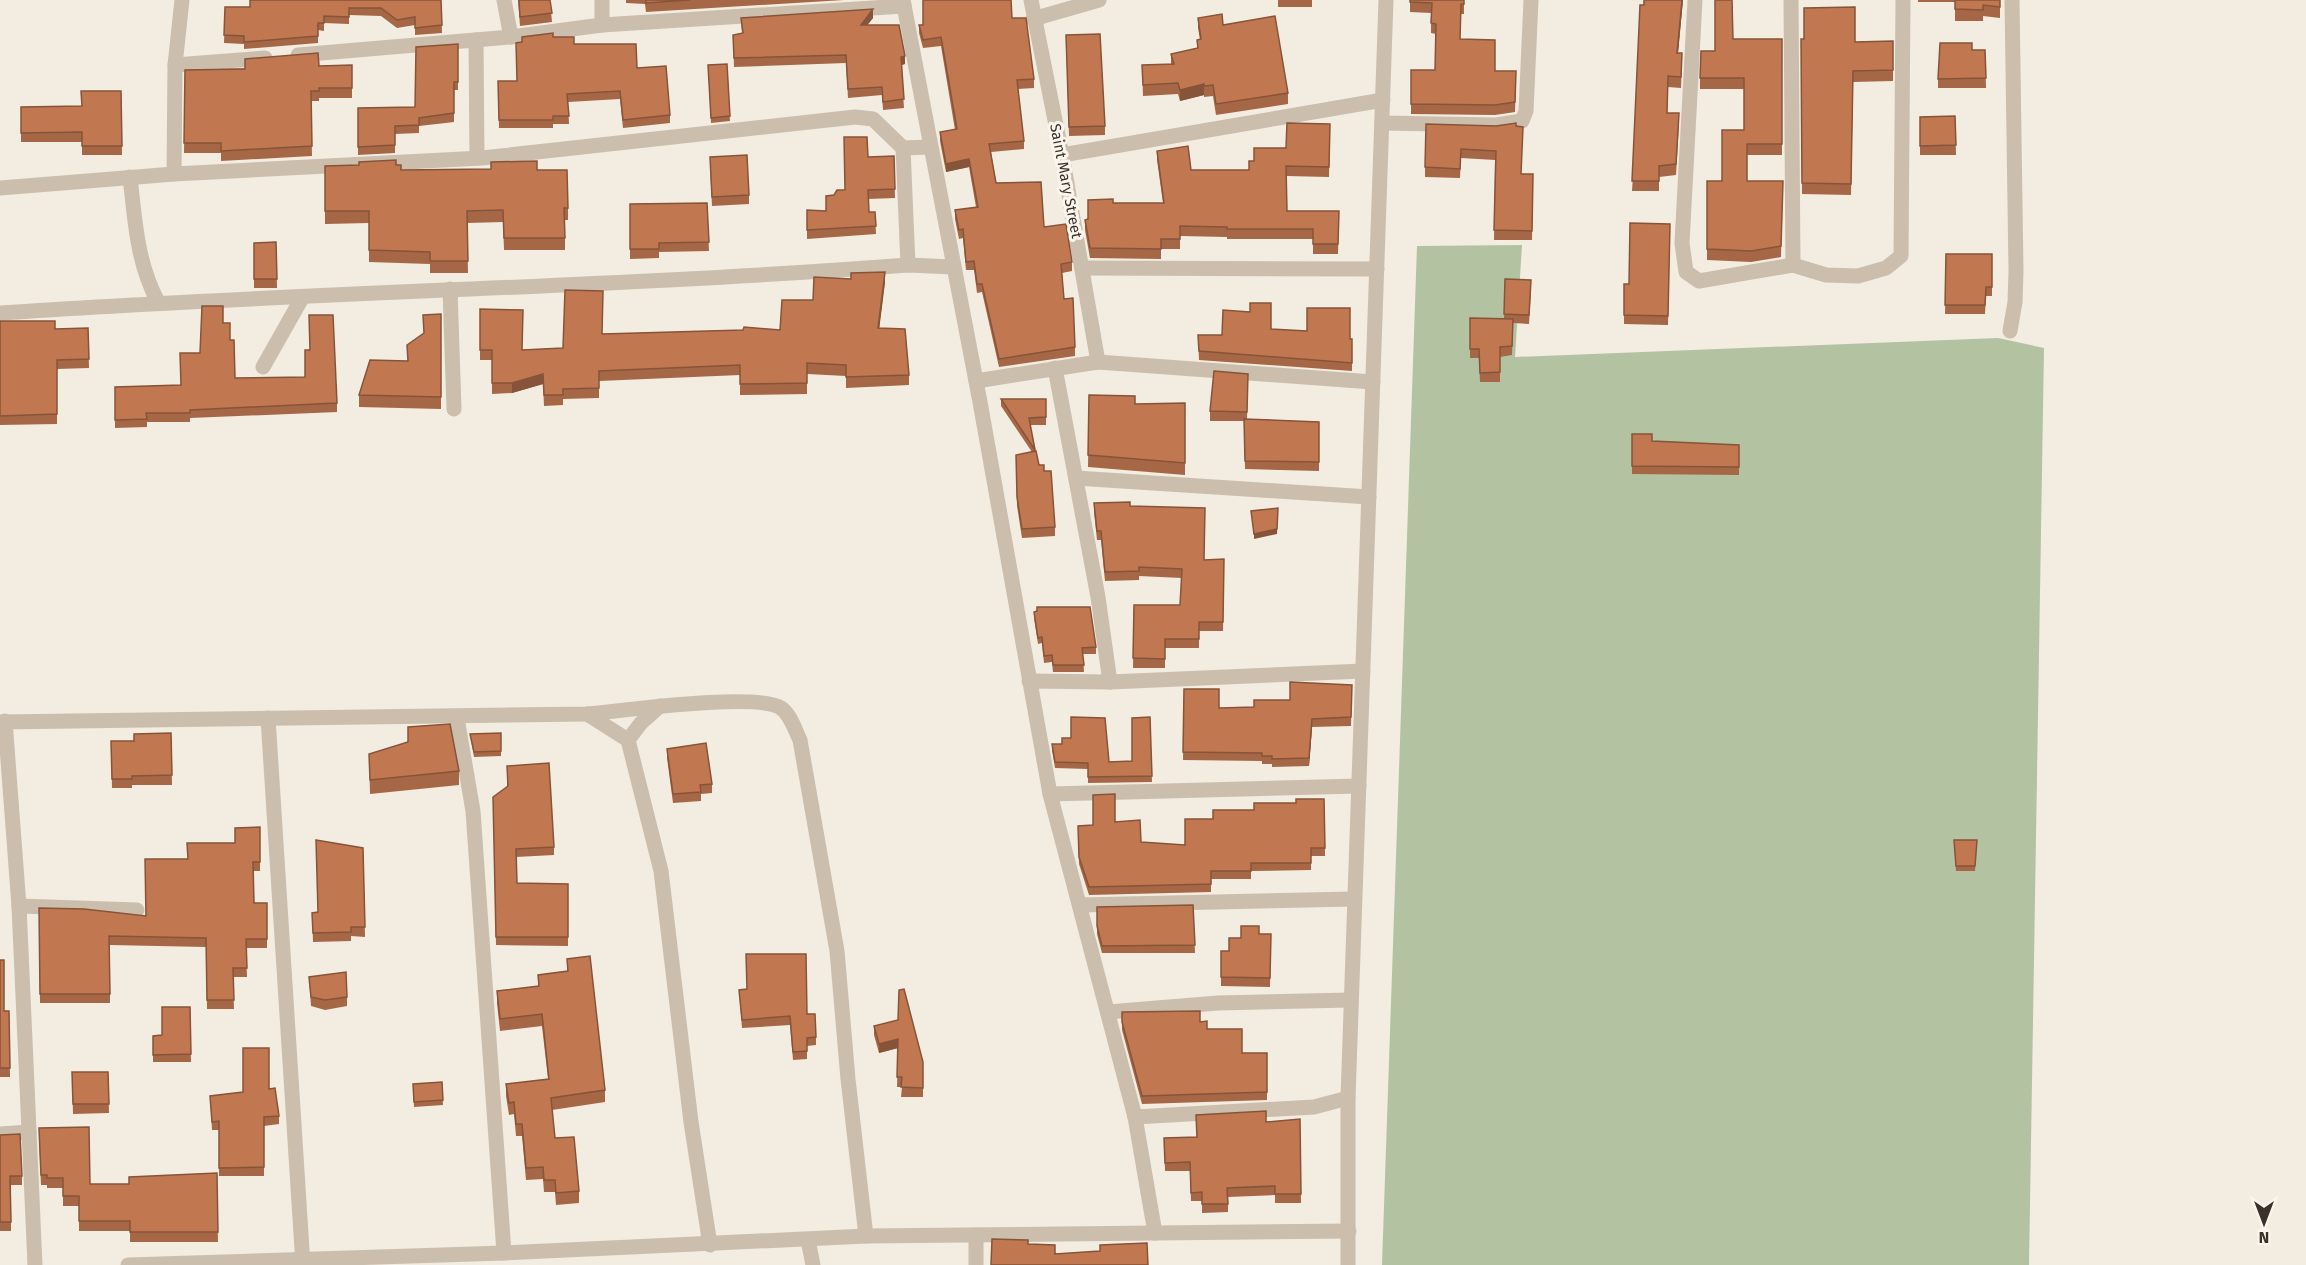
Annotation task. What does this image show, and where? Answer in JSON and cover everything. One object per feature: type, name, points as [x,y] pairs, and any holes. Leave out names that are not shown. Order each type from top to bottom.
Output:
[{"type":"street","points":[[174,174],[175,65],[182,0]]},
{"type":"street","points":[[504,0],[511,37]]},
{"type":"street","points":[[602,0],[602,25]]},
{"type":"street","name":"Saint Mary Street","points":[[1031,0],[1062,155],[1098,362]]},
{"type":"street","points":[[1033,19],[1099,0]]},
{"type":"street","points":[[1348,1265],[1348,1098],[1386,0]]},
{"type":"street","points":[[1382,123],[1496,125],[1522,121],[1526,111],[1531,0]]},
{"type":"street","points":[[1695,0],[1682,243],[1686,272],[1699,281],[1793,265],[1826,275],[1858,276],[1886,268],[1901,256],[1903,0]]},
{"type":"street","points":[[1791,0],[1793,265]]},
{"type":"street","points":[[2010,331],[2015,302],[2016,271],[2012,0]]},
{"type":"street","points":[[175,65],[511,37],[602,25],[903,3],[976,381],[1050,794],[1134,1117],[1155,1233]]},
{"type":"street","points":[[476,40],[477,158]]},
{"type":"street","points":[[1062,155],[1383,100]]},
{"type":"street","points":[[0,188],[174,174],[477,158],[855,117],[873,119],[903,148],[908,265]]},
{"type":"street","points":[[903,148],[929,147]]},
{"type":"street","points":[[130,177],[137,248],[146,280],[158,302]]},
{"type":"street","points":[[0,313],[158,302],[302,298],[908,265],[953,267]]},
{"type":"street","points":[[1082,268],[1377,268]]},
{"type":"street","points":[[450,289],[453,409]]},
{"type":"street","points":[[263,367],[302,298]]},
{"type":"street","points":[[976,381],[1098,362],[1373,382]]},
{"type":"street","points":[[1055,368],[1110,682]]},
{"type":"street","points":[[1076,478],[1369,497]]},
{"type":"street","points":[[1029,681],[1110,682],[1363,671]]},
{"type":"street","points":[[35,1265],[19,906],[3,722],[457,718],[587,714],[660,706],[763,701],[781,708],[792,722],[800,740],[837,951],[848,1078],[866,1236]]},
{"type":"street","points":[[628,740],[641,723],[660,706]]},
{"type":"street","points":[[587,714],[628,740],[648,828],[661,871],[691,1122],[710,1245]]},
{"type":"street","points":[[268,718],[303,1262]]},
{"type":"street","points":[[457,718],[473,811],[504,1253]]},
{"type":"street","points":[[1050,794],[1359,786]]},
{"type":"street","points":[[1080,905],[1354,899]]},
{"type":"street","points":[[19,906],[136,910]]},
{"type":"street","points":[[1108,1012],[1218,1004],[1351,1000]]},
{"type":"street","points":[[1134,1117],[1314,1107],[1348,1098]]},
{"type":"street","points":[[0,1134],[29,1132]]},
{"type":"street","points":[[128,1265],[303,1262],[866,1236],[1349,1231]]},
{"type":"street","points":[[976,1235],[976,1265]]},
{"type":"street","points":[[808,1240],[813,1265]]},
{"type":"green space","points":[[1522,245],[1515,357],[1998,338],[2044,348],[2029,1265],[1382,1265],[1417,246]]},
{"type":"building","points":[[250,0],[441,0],[442,25],[415,28],[415,17],[397,20],[381,8],[349,8],[349,17],[324,16],[324,23],[318,23],[318,36],[244,42],[244,36],[224,35],[225,7],[250,7]]},
{"type":"building","points":[[519,0],[550,0],[552,13],[520,17]]},
{"type":"building","points":[[646,0],[690,0],[646,3]]},
{"type":"building","points":[[923,0],[1011,0],[1012,18],[1026,18],[1034,79],[1017,80],[1024,141],[989,144],[996,183],[1041,182],[1044,227],[1066,224],[1072,262],[1061,264],[1064,299],[1073,298],[1075,347],[999,359],[982,284],[977,284],[974,261],[966,262],[963,229],[959,230],[955,210],[978,207],[969,159],[946,164],[940,132],[957,129],[941,37],[923,40],[919,25],[923,25]]},
{"type":"building","points":[[1410,0],[1464,0],[1464,4],[1461,4],[1460,39],[1495,40],[1495,71],[1516,71],[1515,102],[1495,105],[1411,104],[1411,70],[1435,70],[1436,24],[1431,23],[1432,3],[1410,2]]},
{"type":"building","points":[[1644,0],[1682,0],[1677,53],[1682,53],[1681,77],[1668,76],[1667,113],[1679,113],[1676,164],[1659,166],[1659,181],[1632,181],[1640,5],[1644,5]]},
{"type":"building","points":[[1715,0],[1732,0],[1733,39],[1782,39],[1782,144],[1747,144],[1747,181],[1783,181],[1781,246],[1751,251],[1707,249],[1707,181],[1722,181],[1722,130],[1744,130],[1744,78],[1700,78],[1701,51],[1715,51]]},
{"type":"building","points":[[1955,0],[2000,0],[2000,7],[1983,5],[1983,10],[1955,9]]},
{"type":"building","points":[[1855,7],[1855,42],[1893,41],[1893,70],[1853,71],[1851,184],[1802,183],[1801,39],[1804,39],[1804,8]]},
{"type":"building","points":[[873,9],[861,25],[899,25],[905,56],[901,57],[904,99],[883,102],[882,87],[848,89],[846,55],[734,58],[733,35],[743,33],[741,18]]},
{"type":"building","points":[[1222,14],[1223,25],[1275,16],[1288,93],[1216,104],[1213,85],[1204,86],[1204,84],[1180,90],[1178,83],[1143,85],[1142,65],[1174,64],[1171,54],[1198,48],[1197,40],[1201,39],[1198,18]]},
{"type":"building","points":[[553,33],[553,37],[574,37],[574,44],[636,44],[637,68],[666,66],[670,115],[623,120],[620,91],[567,94],[569,116],[553,116],[553,120],[499,120],[498,81],[517,81],[516,43],[522,42],[522,37]]},
{"type":"building","points":[[1100,34],[1105,126],[1069,127],[1066,35]]},
{"type":"building","points":[[1940,43],[1972,43],[1972,50],[1985,50],[1986,78],[1938,79]]},
{"type":"building","points":[[458,44],[458,82],[454,82],[454,113],[419,118],[419,125],[395,126],[395,145],[358,147],[358,108],[415,107],[416,47]]},
{"type":"building","points":[[318,53],[319,66],[352,65],[352,88],[319,88],[319,91],[311,91],[312,146],[221,151],[221,143],[184,143],[185,70],[245,69],[245,59]]},
{"type":"building","points":[[727,64],[730,116],[711,118],[708,65]]},
{"type":"building","points":[[81,91],[121,91],[122,146],[82,146],[82,132],[21,133],[21,107],[82,106]]},
{"type":"building","points":[[1955,116],[1956,145],[1920,146],[1920,117]]},
{"type":"building","points":[[1287,123],[1330,124],[1329,167],[1286,166],[1287,211],[1339,211],[1338,244],[1313,244],[1313,229],[1227,229],[1227,227],[1180,226],[1180,239],[1161,239],[1161,249],[1090,248],[1085,220],[1088,219],[1088,200],[1113,199],[1113,203],[1164,203],[1157,151],[1188,146],[1191,170],[1249,170],[1249,161],[1254,161],[1254,148],[1286,148]]},
{"type":"building","points":[[1516,123],[1516,126],[1523,127],[1521,174],[1533,174],[1532,231],[1494,230],[1496,151],[1461,149],[1460,169],[1425,167],[1426,124],[1496,126]]},
{"type":"building","points":[[844,137],[867,137],[868,157],[894,156],[895,189],[868,190],[869,212],[875,212],[876,226],[807,230],[807,210],[826,211],[826,196],[834,195],[837,190],[845,190]]},
{"type":"building","points":[[747,155],[749,195],[712,197],[710,157]]},
{"type":"building","points":[[396,160],[396,165],[401,165],[401,170],[491,169],[491,162],[537,161],[537,170],[567,170],[568,208],[564,208],[565,238],[504,238],[503,210],[467,211],[468,261],[430,261],[430,252],[369,250],[369,211],[325,211],[325,166],[359,165],[359,162]]},
{"type":"building","points":[[707,203],[709,242],[659,243],[659,249],[630,249],[630,204]]},
{"type":"building","points":[[1630,223],[1670,224],[1668,316],[1624,315],[1624,284],[1629,284]]},
{"type":"building","points":[[276,242],[277,279],[254,279],[254,243]]},
{"type":"building","points":[[1946,254],[1992,254],[1992,287],[1986,287],[1985,305],[1945,305]]},
{"type":"building","points":[[885,272],[878,328],[905,329],[909,375],[846,377],[846,365],[807,363],[807,383],[740,384],[740,365],[599,371],[599,388],[563,389],[563,395],[544,395],[543,374],[512,383],[492,383],[492,350],[480,350],[480,309],[523,310],[522,350],[563,348],[565,290],[603,291],[602,334],[743,330],[744,327],[780,330],[782,300],[813,300],[814,277],[851,279],[851,273]]},
{"type":"building","points":[[1505,279],[1531,280],[1529,315],[1504,314]]},
{"type":"building","points":[[1250,303],[1271,303],[1271,329],[1307,331],[1307,308],[1350,308],[1352,363],[1199,351],[1198,335],[1222,335],[1223,310],[1250,312]]},
{"type":"building","points":[[202,306],[223,306],[223,323],[230,323],[230,340],[234,340],[235,378],[305,377],[305,350],[310,350],[309,315],[333,315],[337,403],[190,410],[190,413],[146,413],[147,419],[115,420],[115,387],[181,385],[180,353],[200,353]]},
{"type":"building","points":[[441,314],[441,397],[359,395],[370,360],[408,361],[407,345],[424,333],[423,315]]},
{"type":"building","points":[[1470,318],[1513,319],[1512,346],[1500,347],[1500,372],[1480,373],[1479,349],[1470,349]]},
{"type":"building","points":[[0,321],[55,321],[55,329],[88,328],[89,359],[57,360],[57,414],[0,416]]},
{"type":"building","points":[[1214,371],[1248,374],[1247,412],[1210,411]]},
{"type":"building","points":[[1089,395],[1135,396],[1135,404],[1185,403],[1185,463],[1088,455]]},
{"type":"building","points":[[1001,399],[1046,399],[1046,417],[1029,418],[1035,450]]},
{"type":"building","points":[[1244,419],[1319,422],[1319,462],[1245,461]]},
{"type":"building","points":[[1632,434],[1652,434],[1652,441],[1739,445],[1739,467],[1632,466]]},
{"type":"building","points":[[1036,451],[1039,465],[1044,465],[1044,471],[1051,471],[1055,527],[1022,529],[1017,497],[1016,455]]},
{"type":"building","points":[[1130,502],[1130,506],[1205,508],[1204,560],[1224,559],[1223,622],[1199,622],[1199,639],[1165,639],[1165,659],[1133,658],[1134,605],[1180,605],[1182,569],[1139,567],[1139,571],[1105,572],[1101,531],[1097,531],[1094,503]]},
{"type":"building","points":[[1278,508],[1277,529],[1254,534],[1251,511]]},
{"type":"building","points":[[1037,607],[1090,607],[1096,647],[1082,648],[1084,665],[1053,665],[1052,655],[1044,656],[1042,637],[1038,638],[1034,612],[1037,611]]},
{"type":"building","points":[[1290,682],[1352,685],[1351,717],[1312,719],[1309,758],[1272,759],[1272,756],[1262,756],[1262,753],[1183,752],[1184,689],[1219,689],[1219,708],[1254,707],[1254,700],[1290,700]]},
{"type":"building","points":[[1071,717],[1105,718],[1109,762],[1132,761],[1132,718],[1150,717],[1152,776],[1088,777],[1088,763],[1055,762],[1052,744],[1062,744],[1062,738],[1071,738]]},
{"type":"building","points":[[450,724],[459,771],[370,780],[369,754],[408,742],[408,727]]},
{"type":"building","points":[[171,733],[172,775],[112,779],[111,741],[134,741],[134,734]]},
{"type":"building","points":[[501,733],[501,751],[474,752],[470,734]]},
{"type":"building","points":[[706,743],[712,784],[700,785],[701,792],[673,794],[667,749]]},
{"type":"building","points":[[549,763],[554,847],[516,849],[517,883],[568,884],[568,937],[496,937],[493,797],[508,786],[507,766]]},
{"type":"building","points":[[1115,794],[1115,822],[1140,820],[1141,842],[1185,845],[1185,819],[1213,819],[1213,810],[1254,810],[1254,803],[1296,803],[1296,799],[1324,799],[1325,848],[1311,848],[1311,863],[1251,863],[1251,871],[1211,871],[1211,884],[1089,887],[1079,857],[1078,826],[1093,825],[1093,795]]},
{"type":"building","points":[[260,827],[260,862],[253,862],[254,903],[267,903],[267,939],[246,939],[247,968],[233,968],[234,1000],[207,1000],[206,938],[109,936],[110,994],[40,994],[39,908],[84,909],[146,916],[145,859],[188,859],[187,843],[235,843],[235,828]]},
{"type":"building","points":[[316,840],[363,848],[365,927],[351,927],[351,932],[313,933],[312,913],[318,912]]},
{"type":"building","points":[[1954,840],[1977,840],[1975,866],[1956,866]]},
{"type":"building","points":[[1193,905],[1195,945],[1102,946],[1097,926],[1097,907]]},
{"type":"building","points":[[1241,926],[1259,926],[1259,934],[1271,934],[1270,978],[1221,977],[1221,951],[1229,951],[1229,938],[1241,938]]},
{"type":"building","points":[[746,954],[806,954],[807,1014],[815,1014],[816,1037],[807,1038],[807,1051],[793,1052],[790,1016],[742,1020],[739,990],[747,989]]},
{"type":"building","points":[[590,956],[605,1090],[551,1098],[555,1138],[574,1137],[579,1191],[556,1193],[555,1180],[544,1180],[543,1167],[526,1168],[522,1124],[516,1124],[514,1102],[509,1103],[506,1084],[549,1079],[542,1014],[500,1019],[497,991],[539,986],[538,975],[568,971],[567,959]]},
{"type":"building","points":[[0,960],[4,960],[4,1011],[9,1011],[10,1068],[0,1068]]},
{"type":"building","points":[[346,972],[347,997],[325,1000],[311,997],[309,977]]},
{"type":"building","points":[[904,989],[923,1062],[923,1088],[901,1087],[902,1077],[897,1077],[898,1039],[879,1044],[874,1026],[898,1020],[899,990]]},
{"type":"building","points":[[162,1007],[190,1007],[191,1054],[153,1055],[153,1036],[162,1035]]},
{"type":"building","points":[[1200,1011],[1200,1022],[1207,1021],[1207,1029],[1242,1029],[1242,1053],[1267,1053],[1267,1092],[1142,1096],[1122,1022],[1122,1012]]},
{"type":"building","points":[[243,1048],[269,1048],[269,1089],[275,1088],[279,1116],[264,1117],[264,1167],[219,1168],[219,1121],[212,1122],[210,1096],[243,1092]]},
{"type":"building","points":[[72,1072],[108,1072],[109,1104],[73,1104]]},
{"type":"building","points":[[442,1082],[443,1100],[414,1102],[413,1084]]},
{"type":"building","points":[[1266,1111],[1266,1122],[1300,1119],[1301,1194],[1275,1194],[1275,1186],[1227,1188],[1228,1204],[1202,1204],[1202,1192],[1191,1193],[1190,1162],[1165,1163],[1164,1138],[1197,1137],[1196,1115]]},
{"type":"building","points":[[89,1127],[90,1184],[129,1184],[129,1177],[217,1173],[218,1232],[130,1232],[130,1221],[79,1221],[79,1196],[63,1196],[63,1178],[47,1178],[47,1175],[41,1175],[39,1128]]},
{"type":"building","points":[[20,1134],[22,1176],[10,1176],[11,1222],[0,1222],[0,1135]]},
{"type":"building","points":[[992,1239],[1028,1240],[1028,1244],[1055,1245],[1055,1254],[1100,1251],[1100,1245],[1147,1243],[1148,1265],[991,1265]]}]
